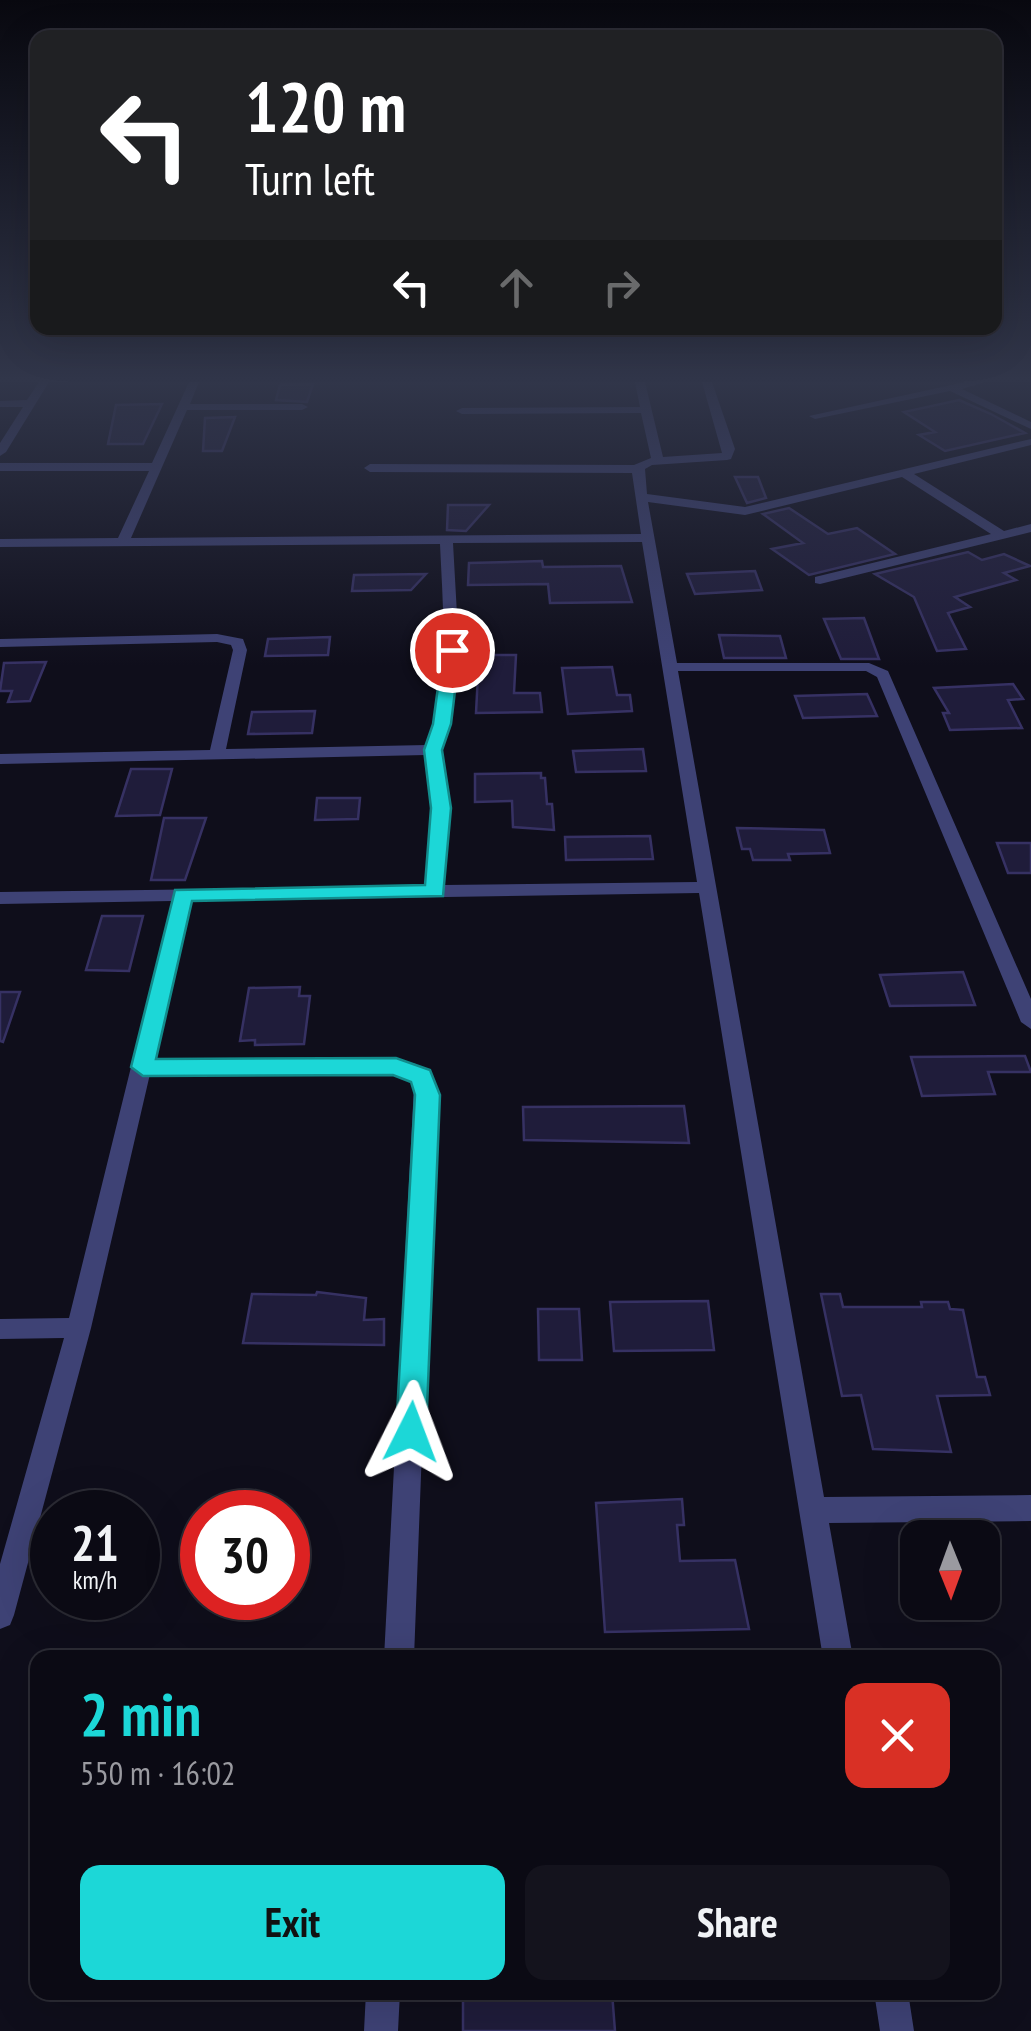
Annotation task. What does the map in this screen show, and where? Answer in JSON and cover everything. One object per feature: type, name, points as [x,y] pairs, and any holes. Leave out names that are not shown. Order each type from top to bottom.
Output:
[{"type":"street","points":[[123,542],[152,477]]},
{"type":"street","points":[[639,477],[837,1650]]},
{"type":"street","points":[[642,498],[745,511],[888,477]]},
{"type":"street","points":[[910,477],[1002,535]]},
{"type":"street","points":[[820,580],[1031,528]]},
{"type":"street","points":[[0,542],[649,538]]},
{"type":"street","points":[[435,891],[441,808],[433,750],[442,724],[452,650],[446,539]]},
{"type":"street","points":[[0,642],[217,638],[238,642],[240,650],[217,754]]},
{"type":"street","points":[[670,667],[869,667],[883,674],[1031,1022]]},
{"type":"street","points":[[0,759],[433,750]]},
{"type":"street","points":[[0,898],[707,887]]},
{"type":"street","points":[[0,1615],[79,1328],[183,895]]},
{"type":"street","points":[[143,1067],[396,1066],[410,1069],[426,1084],[399,1650]]},
{"type":"street","points":[[0,1329],[79,1328]]},
{"type":"street","points":[[815,1510],[1031,1508]]},
{"type":"street","points":[[381,2031],[382,2000]]},
{"type":"street","points":[[892,2000],[897,2031]]},
{"type":"building","points":[[735,477],[758,477],[766,498],[747,503]]},
{"type":"building","points":[[448,505],[489,505],[466,531],[447,530]]},
{"type":"building","points":[[789,508],[828,534],[857,528],[895,554],[809,575],[772,549],[803,543],[763,514]]},
{"type":"building","points":[[968,552],[982,560],[1004,554],[1030,566],[1004,573],[1016,580],[955,597],[970,607],[948,613],[966,649],[937,651],[914,597],[875,574]]},
{"type":"building","points":[[542,561],[543,567],[621,566],[632,602],[550,603],[548,584],[468,585],[469,563]]},
{"type":"building","points":[[755,571],[762,590],[695,594],[687,574]]},
{"type":"building","points":[[426,574],[411,590],[352,591],[354,575]]},
{"type":"building","points":[[864,618],[879,659],[841,659],[824,619]]},
{"type":"building","points":[[719,635],[780,636],[786,658],[724,658]]},
{"type":"building","points":[[330,637],[328,655],[265,656],[268,639]]},
{"type":"building","points":[[479,655],[516,655],[514,693],[540,693],[542,712],[476,713]]},
{"type":"building","points":[[46,662],[30,701],[8,702],[12,691],[0,691],[4,663]]},
{"type":"building","points":[[612,667],[617,695],[630,695],[632,711],[568,714],[562,668]]},
{"type":"building","points":[[1013,684],[1023,699],[1008,700],[1022,728],[950,730],[943,713],[949,713],[934,688]]},
{"type":"building","points":[[867,694],[877,716],[803,718],[795,696]]},
{"type":"building","points":[[315,711],[312,733],[248,734],[252,712]]},
{"type":"building","points":[[643,749],[646,771],[576,772],[573,751]]},
{"type":"building","points":[[131,769],[172,769],[160,815],[116,816]]},
{"type":"building","points":[[541,773],[547,804],[552,804],[554,830],[513,827],[512,801],[475,802],[475,774]]},
{"type":"building","points":[[317,798],[360,798],[358,819],[315,820]]},
{"type":"building","points":[[164,818],[206,818],[185,880],[151,880]]},
{"type":"building","points":[[737,828],[824,830],[830,853],[788,854],[790,860],[753,860],[750,849],[742,849]]},
{"type":"building","points":[[650,836],[653,859],[566,860],[565,837]]},
{"type":"building","points":[[997,843],[1031,843],[1031,873],[1008,873]]},
{"type":"building","points":[[102,916],[143,916],[129,971],[86,970]]},
{"type":"building","points":[[963,972],[975,1005],[890,1006],[880,975]]},
{"type":"building","points":[[300,987],[299,996],[310,996],[304,1044],[255,1045],[255,1040],[240,1041],[249,988]]},
{"type":"building","points":[[0,992],[20,992],[3,1042],[0,1041]]},
{"type":"building","points":[[1025,1056],[1031,1072],[988,1072],[995,1094],[922,1096],[911,1057]]},
{"type":"building","points":[[684,1106],[689,1143],[524,1140],[523,1107]]},
{"type":"building","points":[[317,1292],[366,1298],[364,1320],[384,1319],[384,1345],[243,1343],[252,1294]]},
{"type":"building","points":[[821,1294],[840,1294],[843,1307],[922,1307],[921,1302],[948,1302],[950,1309],[963,1310],[977,1377],[985,1377],[990,1395],[937,1396],[951,1452],[873,1449],[861,1395],[842,1396]]},
{"type":"building","points":[[708,1301],[714,1350],[614,1351],[610,1302]]},
{"type":"building","points":[[538,1309],[579,1309],[582,1360],[539,1360]]},
{"type":"building","points":[[682,1499],[684,1525],[677,1525],[680,1561],[735,1560],[749,1629],[605,1632],[596,1503]]},
{"type":"building","points":[[463,2000],[613,2000],[615,2031],[463,2031]]},
{"type":"route","points":[[411,1432],[428,1095],[421,1076],[396,1066],[143,1067],[183,895],[435,891],[441,808],[433,750],[442,724],[452,650]]}]
